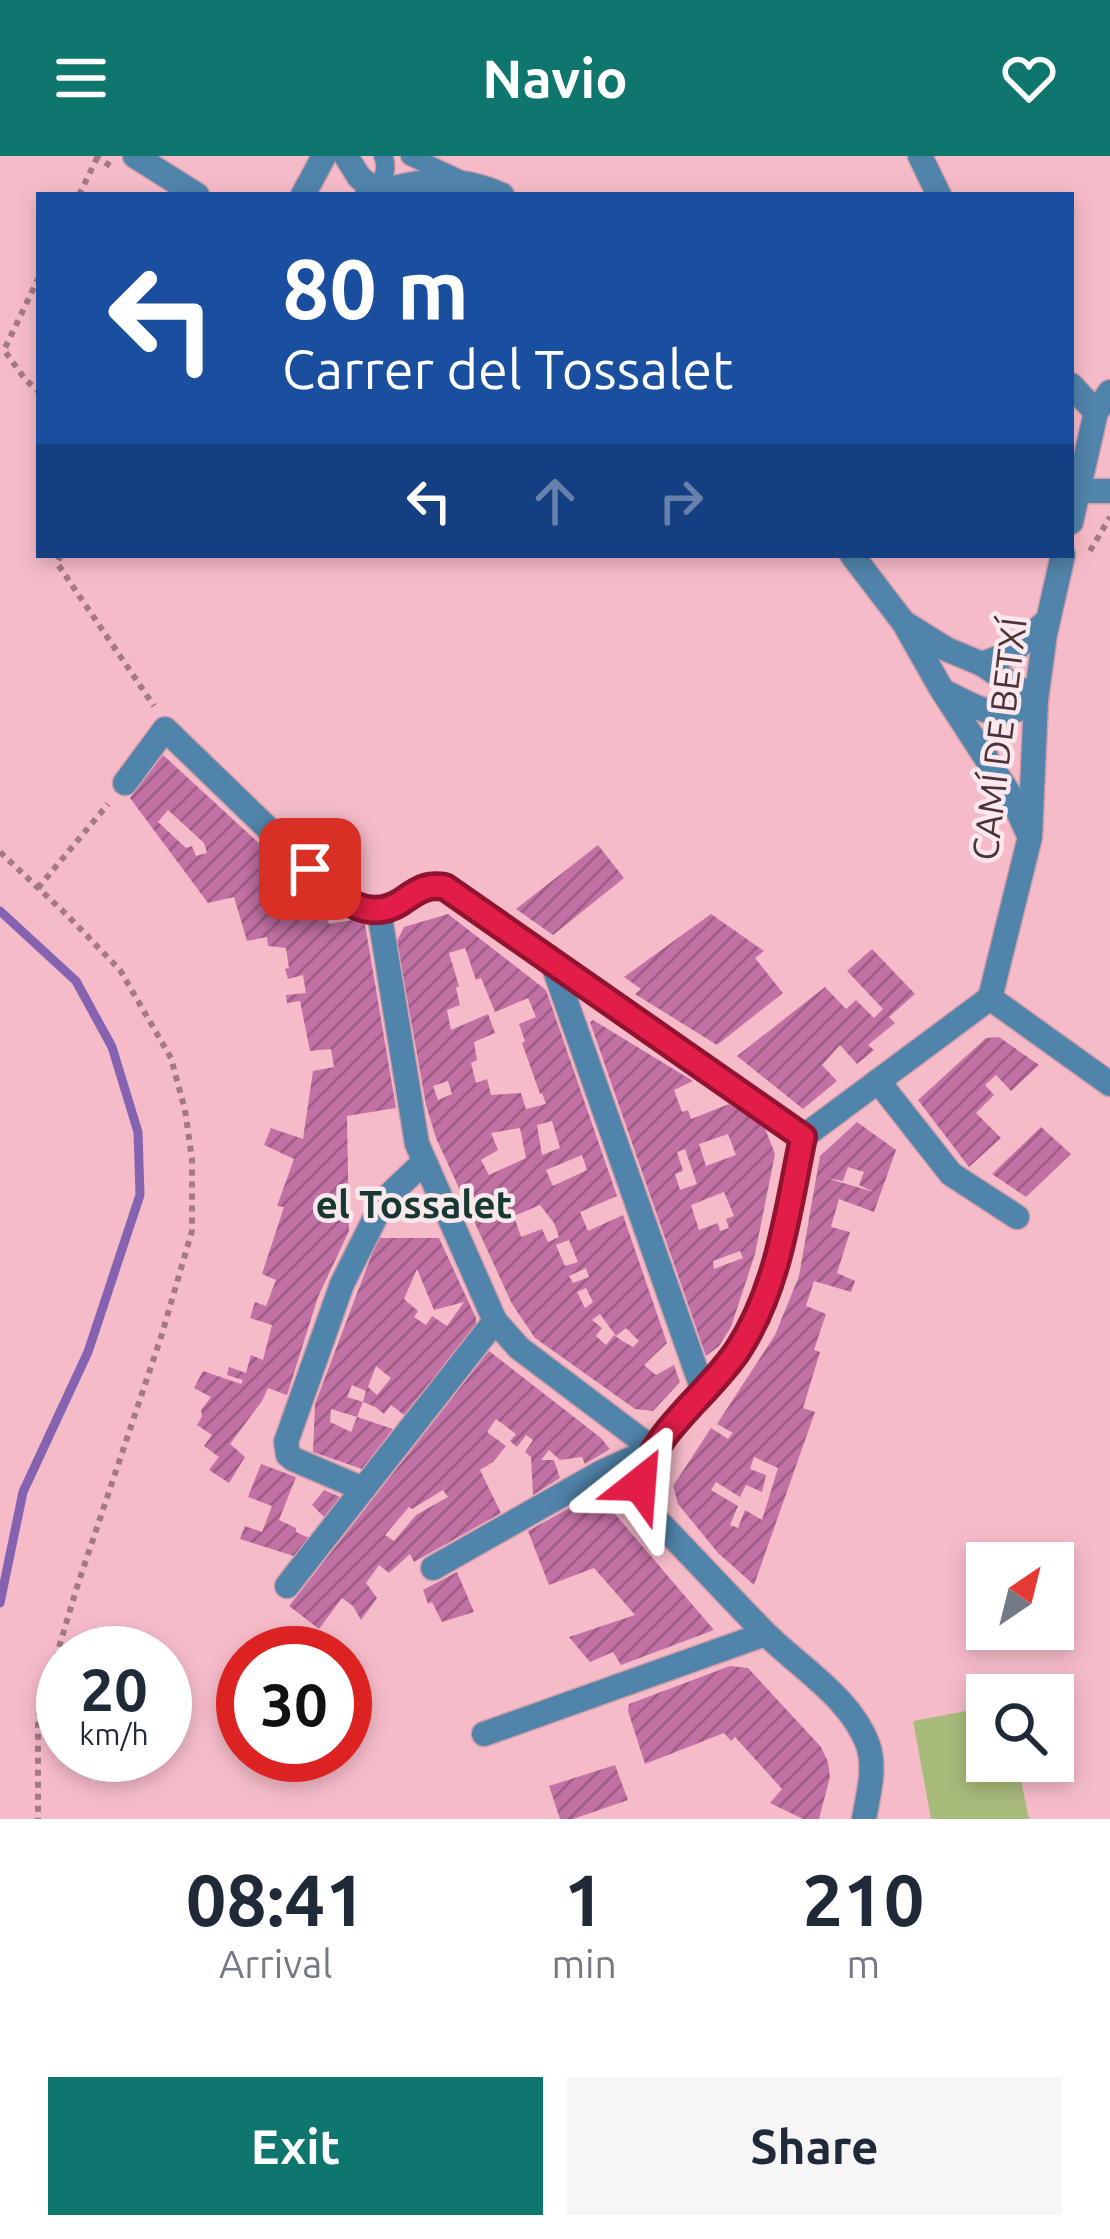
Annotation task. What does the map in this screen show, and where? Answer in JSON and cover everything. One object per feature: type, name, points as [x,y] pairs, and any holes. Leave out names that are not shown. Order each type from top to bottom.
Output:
[{"type":"street","points":[[135,156],[192,192]]},
{"type":"street","points":[[305,192],[324,156]]},
{"type":"street","points":[[346,156],[370,192]]},
{"type":"street","points":[[920,156],[938,192]]},
{"type":"street","points":[[381,192],[424,182],[463,181],[494,192]]},
{"type":"street","points":[[1074,388],[1103,402],[1074,509]]},
{"type":"street","points":[[1078,491],[1110,491]]},
{"type":"street","points":[[854,558],[904,623],[1012,798],[1030,837]]},
{"type":"street","name":"CAMÍ DE BETXÍ","points":[[990,998],[1030,837],[1036,700],[1062,558]]},
{"type":"street","points":[[982,664],[1011,652],[1048,620]]},
{"type":"street","points":[[904,623],[982,664],[1036,700],[1015,714],[992,712],[942,690]]},
{"type":"street","points":[[125,782],[165,729],[338,897],[379,911],[396,906],[420,888],[445,887],[803,1137]]},
{"type":"street","points":[[379,911],[413,1123],[424,1162],[495,1321],[519,1348],[653,1448]]},
{"type":"street","points":[[552,962],[704,1393]]},
{"type":"street","points":[[434,1568],[653,1448],[737,1351],[767,1290],[803,1137],[990,998],[1110,1084]]},
{"type":"street","points":[[878,1081],[951,1174],[1017,1217]]},
{"type":"street","points":[[363,1489],[293,1459],[287,1455],[286,1442],[342,1284],[384,1200],[424,1162]]},
{"type":"street","points":[[287,1586],[495,1321]]},
{"type":"street","points":[[653,1448],[640,1484],[644,1505],[860,1727],[872,1771],[864,1819]]},
{"type":"street","points":[[484,1734],[765,1634]]},
{"type":"lane","points":[[373,192],[384,175],[383,156]]},
{"type":"lane","points":[[410,156],[463,181]]},
{"type":"path","points":[[80,192],[98,156]]},
{"type":"path","points":[[36,284],[4,350],[36,389]]},
{"type":"path","points":[[59,558],[56,563],[165,729]]},
{"type":"path","points":[[38,888],[125,782]]},
{"type":"path","points":[[0,852],[120,970],[172,1058],[192,1159],[192,1231],[38,1718],[38,1819]]},
{"type":"green space","points":[[966,1711],[966,1782],[1021,1782],[1029,1819],[931,1819],[913,1721]]},
{"type":"building","points":[[163,755],[324,903],[329,924],[364,918],[396,1108],[347,1116],[349,1231],[318,1297],[287,1395],[268,1388],[230,1444],[245,1457],[229,1483],[209,1470],[219,1457],[204,1446],[212,1435],[197,1425],[211,1397],[194,1388],[203,1371],[241,1384],[243,1380],[227,1375],[229,1367],[246,1373],[251,1355],[263,1360],[272,1325],[250,1318],[255,1302],[266,1306],[276,1280],[262,1274],[284,1207],[277,1206],[294,1159],[264,1145],[271,1128],[303,1139],[313,1071],[334,1067],[331,1049],[310,1051],[300,1001],[287,1003],[286,995],[306,993],[303,975],[288,979],[286,948],[268,946],[267,937],[247,941],[234,897],[208,903],[130,798]],"holes":[[[168,810],[204,843],[207,853],[196,856],[192,846],[186,848],[158,822]]]},
{"type":"building","points":[[598,845],[624,878],[553,935],[516,909]]},
{"type":"building","points":[[448,914],[546,990],[617,1196],[580,1212],[588,1231],[623,1215],[667,1343],[644,1365],[656,1375],[674,1365],[680,1382],[653,1411],[635,1409],[535,1338],[512,1304],[436,1138],[426,1105],[397,941],[404,927]],"holes":[[[465,948],[476,980],[481,978],[495,1012],[528,998],[536,1017],[519,1024],[522,1043],[546,1104],[526,1109],[521,1093],[491,1095],[487,1079],[476,1083],[471,1063],[477,1060],[474,1042],[495,1033],[488,1014],[451,1030],[447,1010],[460,1005],[449,953]],[[448,1081],[452,1094],[438,1100],[433,1086]],[[552,1121],[560,1148],[542,1155],[537,1125]],[[520,1128],[526,1158],[489,1175],[481,1160],[498,1150],[491,1133]],[[582,1155],[587,1170],[553,1186],[546,1170]],[[540,1205],[559,1237],[548,1242],[542,1229],[521,1237],[514,1216]],[[569,1240],[578,1262],[565,1266],[556,1245]],[[586,1268],[589,1277],[573,1283],[569,1276]],[[586,1288],[593,1302],[585,1308],[577,1292]],[[600,1314],[616,1336],[626,1328],[639,1341],[633,1347],[614,1335],[606,1345],[596,1336],[602,1328],[592,1320]]]},
{"type":"building","points":[[711,914],[764,951],[755,958],[783,993],[717,1045],[635,994],[641,989],[624,977]]},
{"type":"building","points":[[872,949],[915,994],[889,1017],[895,1023],[868,1045],[874,1050],[857,1064],[840,1045],[822,1065],[837,1081],[803,1109],[737,1056],[825,987],[846,1009],[856,1000],[874,1018],[883,1009],[847,971]]},
{"type":"building","points":[[590,1022],[693,1081],[674,1090],[682,1112],[688,1110],[691,1119],[729,1104],[764,1126],[775,1154],[755,1254],[731,1327],[706,1356]],"holes":[[[728,1134],[736,1155],[706,1166],[699,1144]],[[685,1149],[697,1184],[680,1190],[675,1174],[683,1171],[677,1152]],[[724,1192],[734,1216],[726,1219],[729,1228],[720,1231],[718,1223],[699,1230],[691,1205]],[[740,1251],[743,1258],[714,1269],[713,1261]]]},
{"type":"building","points":[[999,1037],[1039,1065],[1011,1091],[996,1075],[985,1085],[994,1095],[976,1113],[1001,1138],[969,1167],[918,1100],[986,1038]]},
{"type":"building","points":[[857,1122],[896,1150],[874,1212],[839,1199],[831,1227],[850,1232],[837,1273],[855,1281],[851,1292],[814,1281],[806,1306],[826,1314],[803,1408],[815,1412],[754,1585],[718,1553],[678,1504],[673,1486],[711,1428],[728,1439],[733,1433],[717,1424],[775,1335],[799,1276],[820,1156]],"holes":[[[848,1167],[864,1172],[859,1185],[874,1192],[826,1178],[843,1181]],[[754,1457],[778,1468],[762,1520],[745,1510],[738,1528],[730,1525],[738,1506],[711,1490],[716,1482],[740,1497],[746,1485],[762,1492],[766,1475],[750,1469]]]},
{"type":"building","points":[[1041,1127],[1071,1154],[1026,1197],[992,1174]]},
{"type":"building","points":[[378,1238],[439,1238],[476,1325],[404,1415],[391,1405],[384,1414],[363,1402],[357,1417],[393,1429],[362,1469],[313,1452],[315,1404]],"holes":[[[417,1269],[434,1310],[464,1302],[447,1326],[432,1316],[426,1325],[414,1317],[418,1311],[404,1299]],[[376,1366],[391,1378],[377,1395],[368,1387]],[[352,1385],[366,1391],[363,1402],[347,1397]],[[331,1409],[357,1417],[351,1432],[330,1422]]]},
{"type":"building","points":[[489,1351],[610,1449],[585,1464],[582,1457],[560,1460],[549,1450],[541,1460],[554,1460],[560,1478],[533,1495],[531,1457],[525,1452],[533,1440],[526,1435],[517,1447],[510,1441],[516,1434],[496,1419],[487,1432],[506,1446],[480,1470],[501,1513],[414,1562],[410,1554],[389,1573],[379,1565],[366,1583],[377,1598],[361,1620],[342,1598],[321,1626],[289,1606]],"holes":[[[443,1490],[448,1497],[416,1515],[394,1541],[385,1535],[409,1507]]]},
{"type":"building","points":[[261,1464],[296,1477],[279,1520],[309,1538],[294,1556],[240,1539],[245,1526],[262,1532],[272,1506],[248,1497]]},
{"type":"building","points":[[324,1490],[340,1497],[324,1517],[312,1505]]},
{"type":"building","points":[[591,1496],[603,1500],[714,1630],[621,1665],[613,1652],[590,1662],[569,1637],[635,1615],[594,1568],[549,1585],[528,1531]]},
{"type":"building","points":[[457,1572],[474,1612],[442,1622],[423,1590]]},
{"type":"building","points":[[730,1666],[748,1668],[821,1747],[830,1777],[819,1819],[803,1819],[770,1803],[782,1789],[735,1737],[731,1741],[724,1733],[645,1764],[629,1704]]},
{"type":"building","points":[[615,1765],[628,1800],[560,1819],[549,1786]]},
{"type":"waterway","points":[[0,911],[76,981],[112,1047],[138,1132],[140,1195],[88,1352],[23,1492],[0,1603]]},
{"type":"district","name":"el Tossalet","points":[[414,1204]]},
{"type":"route","points":[[310,869],[338,897],[379,911],[396,906],[420,888],[445,887],[803,1137],[779,1253],[752,1324],[704,1393],[653,1448],[640,1484]]}]
